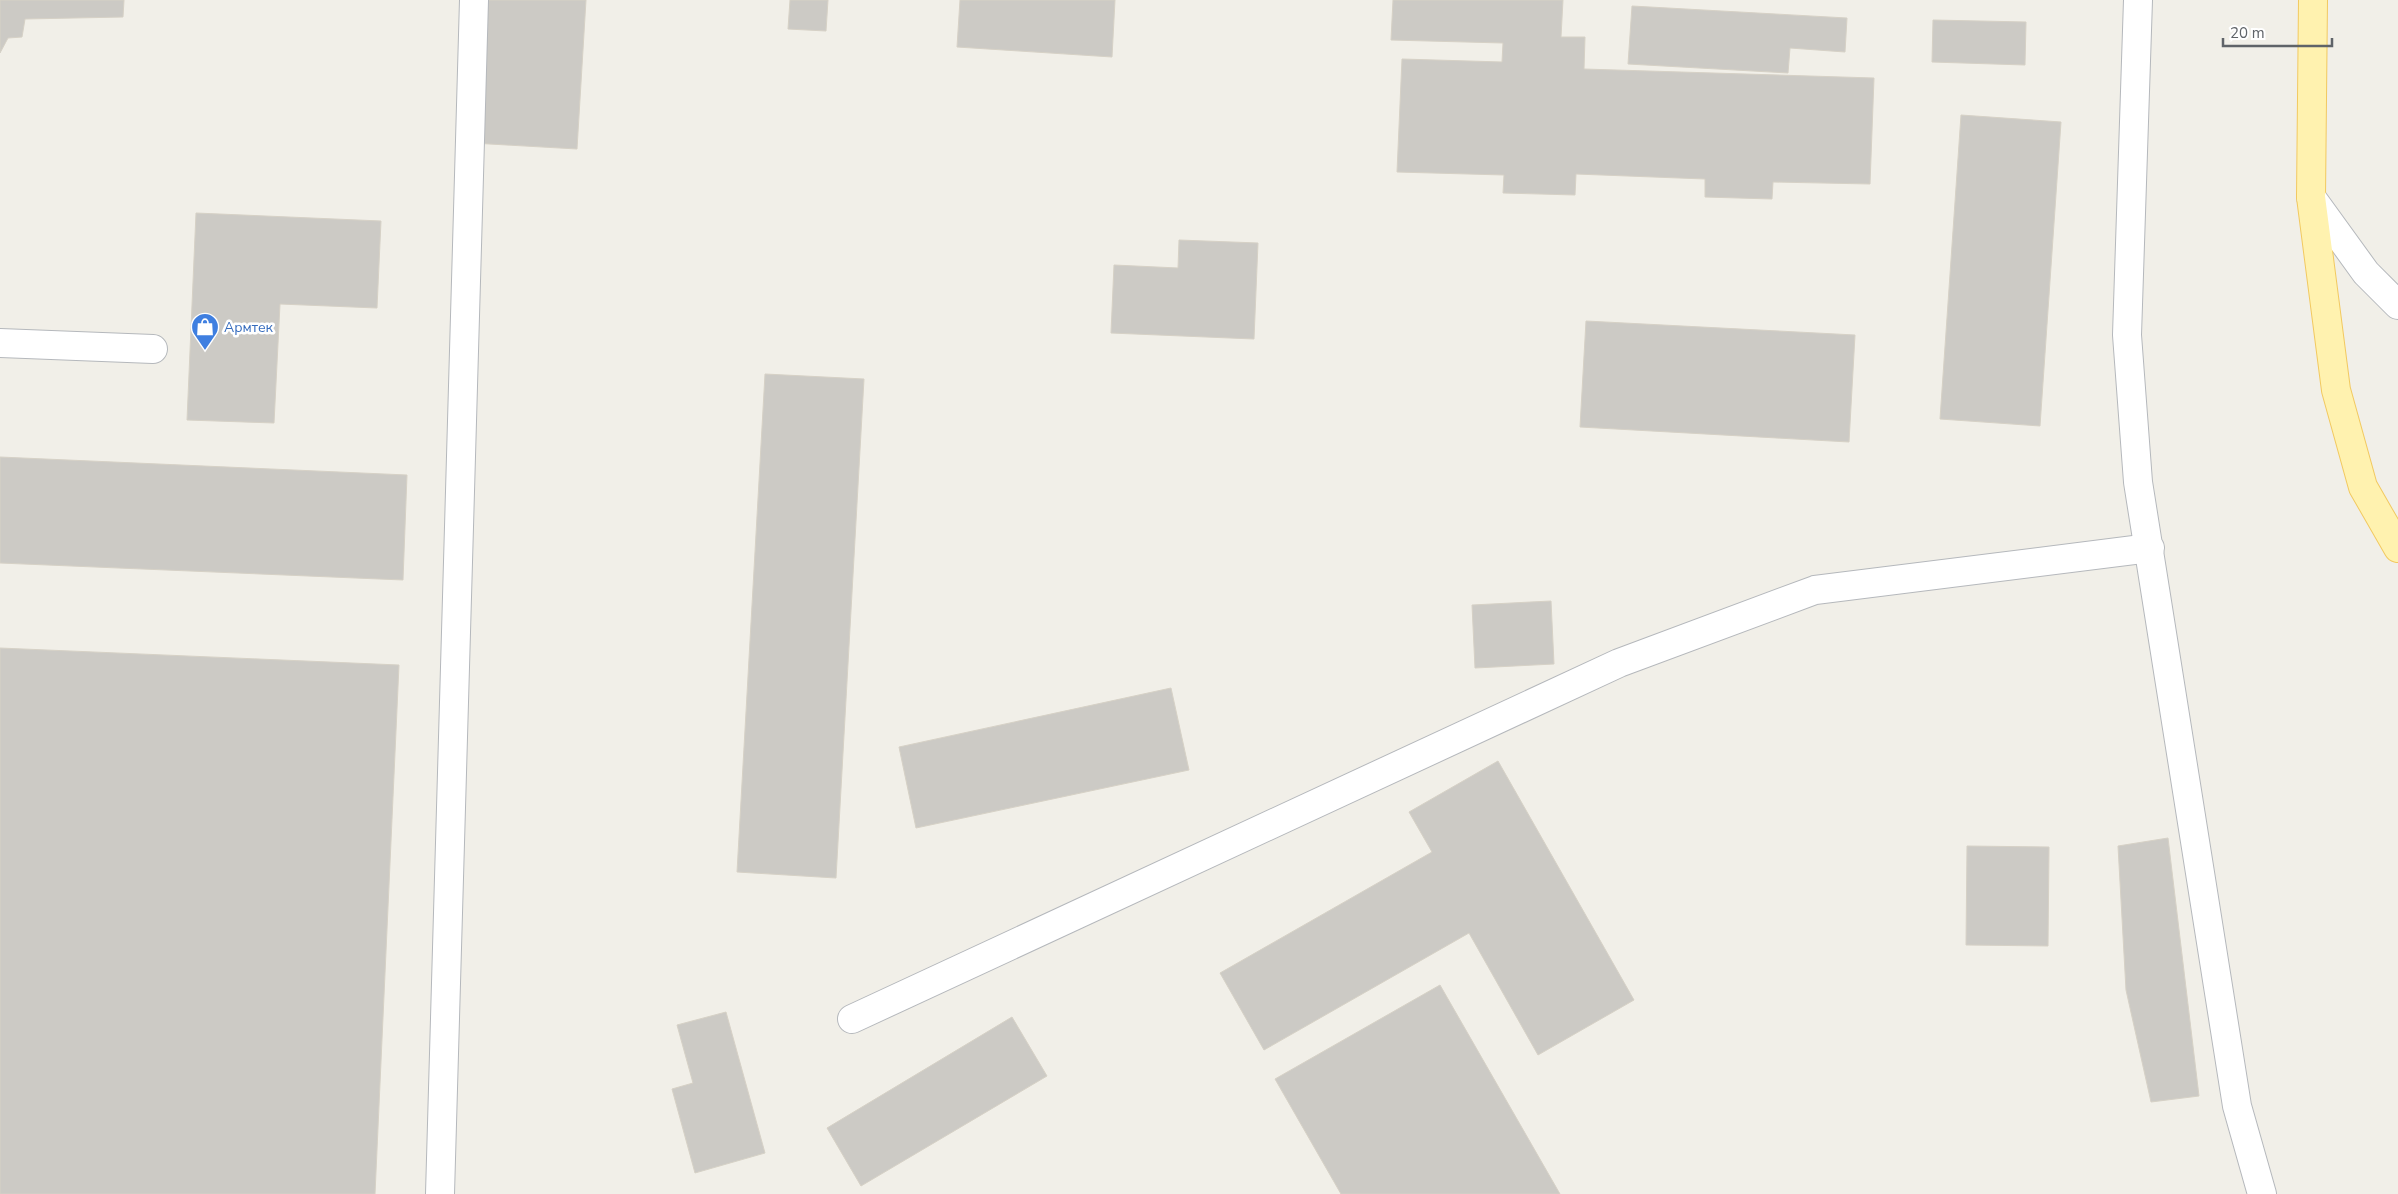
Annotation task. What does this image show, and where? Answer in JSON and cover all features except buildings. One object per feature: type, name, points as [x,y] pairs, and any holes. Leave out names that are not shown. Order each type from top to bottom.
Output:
[{"type":"main road","points":[[2313,0],[2311,197],[2336,390],[2363,487],[2398,548]]},
{"type":"street","points":[[440,1194],[474,0]]},
{"type":"street","points":[[2138,0],[2127,335],[2138,482],[2150,548],[2237,1106],[2262,1194]]},
{"type":"street","points":[[2311,197],[2366,273],[2398,305]]},
{"type":"street","points":[[0,343],[153,349]]},
{"type":"street","points":[[852,1019],[1619,662],[1815,590],[2150,548]]},
{"type":"place","name":"Армтек","points":[[205,351]]}]
